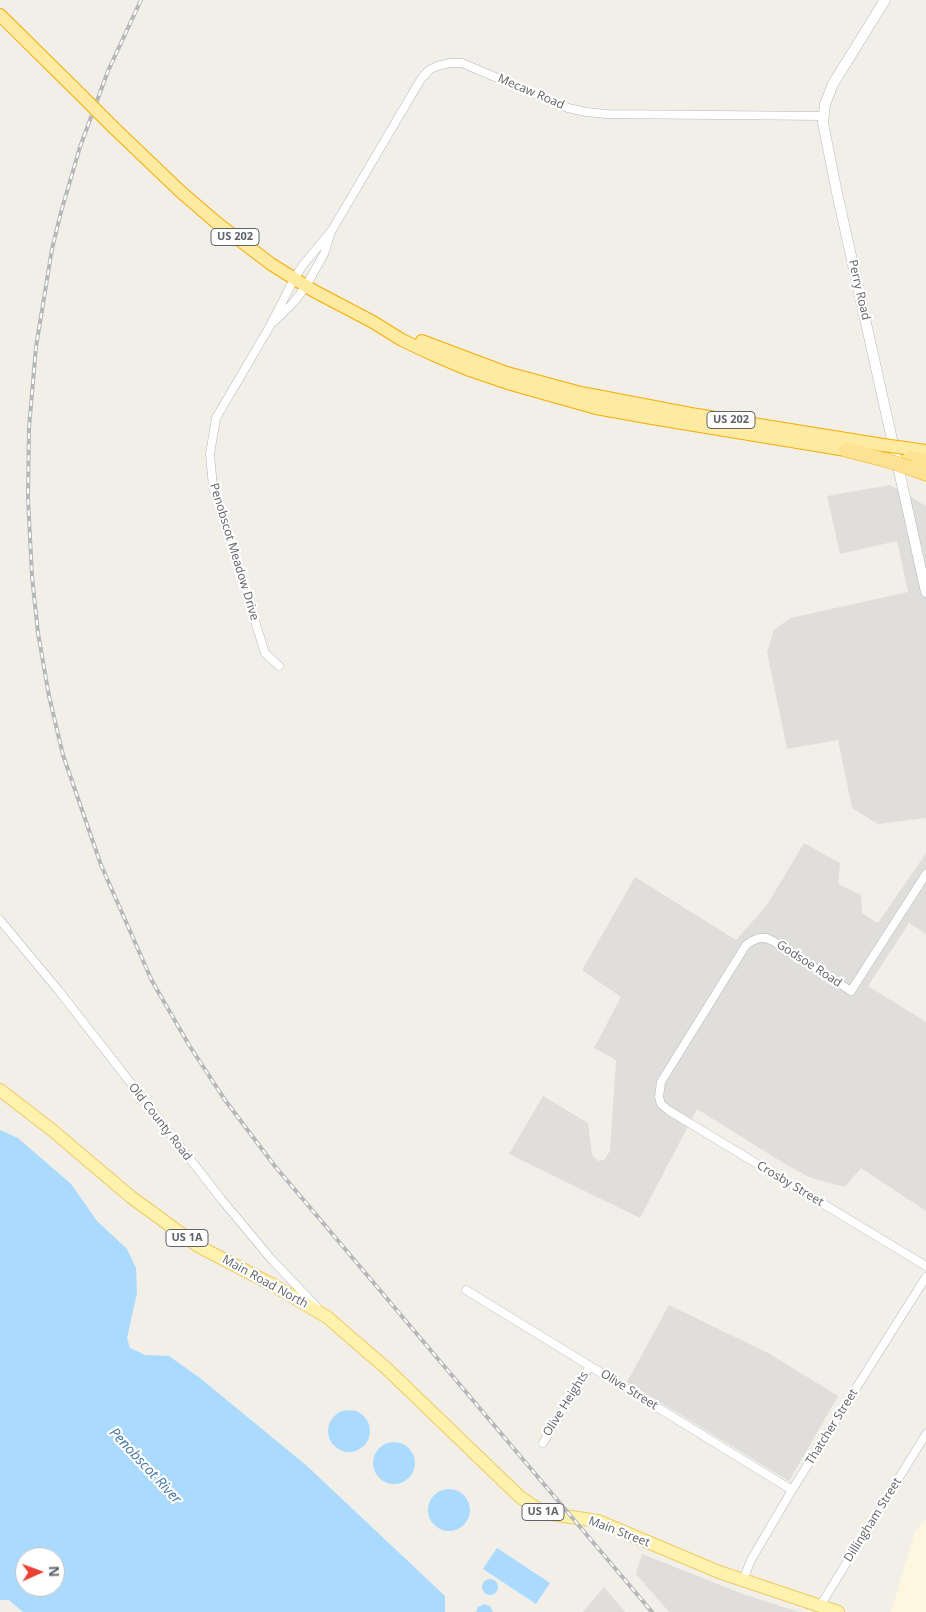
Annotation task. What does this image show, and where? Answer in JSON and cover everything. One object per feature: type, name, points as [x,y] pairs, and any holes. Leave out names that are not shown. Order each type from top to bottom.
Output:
[{"type":"highway","name":"US 202","points":[[0,15],[114,128],[181,192],[217,223],[294,279],[402,340],[445,360],[489,377],[546,395],[628,414],[846,450]]},
{"type":"highway","name":"US 202","points":[[373,322],[496,369],[568,390],[908,458],[926,451]]},
{"type":"highway","points":[[846,450],[884,453],[926,461]]},
{"type":"highway","points":[[908,458],[926,474]]},
{"type":"main road","name":"Main Road North","points":[[0,1090],[52,1130],[131,1198],[198,1246],[273,1285],[327,1317],[386,1368]]},
{"type":"main road","name":"Main Street","points":[[386,1368],[520,1497],[544,1513],[598,1521],[696,1563],[838,1612]]},
{"type":"street","name":"Perry Road","points":[[885,0],[833,84],[825,104],[823,116],[824,130],[837,193],[926,592]]},
{"type":"street","name":"Mecaw Road","points":[[294,279],[332,230],[420,79],[437,66],[462,63],[568,108],[586,112],[606,114],[823,116]]},
{"type":"street","name":"Mecaw Road","points":[[306,286],[324,254],[332,230]]},
{"type":"street","name":"Penobscot Meadow Drive","points":[[279,666],[265,653],[213,487],[210,454],[216,418],[270,326],[294,279]]},
{"type":"street","name":"Penobscot Meadow Drive","points":[[270,326],[294,302],[306,286]]},
{"type":"street","name":"Godsoe Road","points":[[659,1097],[661,1082],[746,945],[759,938],[773,941],[851,991],[926,874]]},
{"type":"street","name":"Old County Road","points":[[0,920],[59,991],[222,1200],[272,1260],[327,1317]]},
{"type":"street","name":"Crosby Street","points":[[659,1097],[661,1104],[668,1110],[926,1266]]},
{"type":"street","name":"Thatcher Street","points":[[743,1580],[751,1560],[792,1490],[926,1277]]},
{"type":"street","name":"Olive Street","points":[[466,1290],[792,1490]]},
{"type":"street","name":"Olive Heights","points":[[542,1443],[590,1366]]},
{"type":"street","name":"Dillingham Street","points":[[820,1606],[926,1434]]},
{"type":"shaded area","points":[[890,485],[926,506],[926,818],[878,824],[852,808],[838,740],[787,749],[767,652],[774,630],[790,618],[908,592],[897,541],[840,554],[827,496]]},
{"type":"shaded area","points":[[804,843],[840,863],[838,884],[861,895],[862,913],[878,923],[926,853],[926,934],[909,923],[868,986],[926,1022],[926,1211],[861,1168],[845,1187],[811,1178],[697,1109],[640,1218],[509,1154],[543,1096],[588,1123],[592,1155],[598,1161],[604,1160],[610,1151],[616,1060],[594,1048],[621,997],[582,970],[635,877],[736,940],[767,905]]},
{"type":"shaded area","points":[[669,1305],[770,1354],[838,1396],[789,1481],[627,1382]]},
{"type":"shaded area","points":[[926,1519],[926,1612],[891,1612],[915,1531]]},
{"type":"shaded area","points":[[642,1554],[743,1594],[799,1612],[669,1612],[636,1574]]},
{"type":"shaded area","points":[[604,1587],[625,1612],[583,1612]]},
{"type":"water","name":"Penobscot River","points":[[0,1130],[18,1138],[71,1184],[97,1221],[127,1249],[136,1268],[137,1293],[127,1338],[130,1348],[145,1355],[169,1356],[200,1378],[307,1466],[445,1596],[445,1612],[23,1612],[9,1600],[0,1600]]},
{"type":"water","points":[[349,1410],[364,1416],[370,1431],[364,1446],[349,1452],[334,1446],[328,1431],[334,1416]]},
{"type":"water","points":[[394,1442],[409,1448],[415,1463],[409,1478],[394,1484],[379,1478],[373,1463],[379,1448]]},
{"type":"water","points":[[449,1489],[464,1495],[470,1510],[464,1525],[449,1531],[434,1525],[428,1510],[434,1495]]},
{"type":"water","points":[[497,1548],[550,1583],[536,1604],[483,1569]]},
{"type":"water","points":[[487,1579],[493,1579],[498,1584],[496,1593],[487,1595],[482,1590],[482,1584]]},
{"type":"water","points":[[484,1604],[490,1606],[493,1612],[476,1612],[478,1607]]},
{"type":"railway","points":[[141,0],[108,71],[80,147],[52,249],[36,347],[29,428],[28,498],[32,576],[38,633],[49,696],[63,755],[101,865],[152,981],[189,1045],[225,1100],[274,1165],[652,1612]]}]
